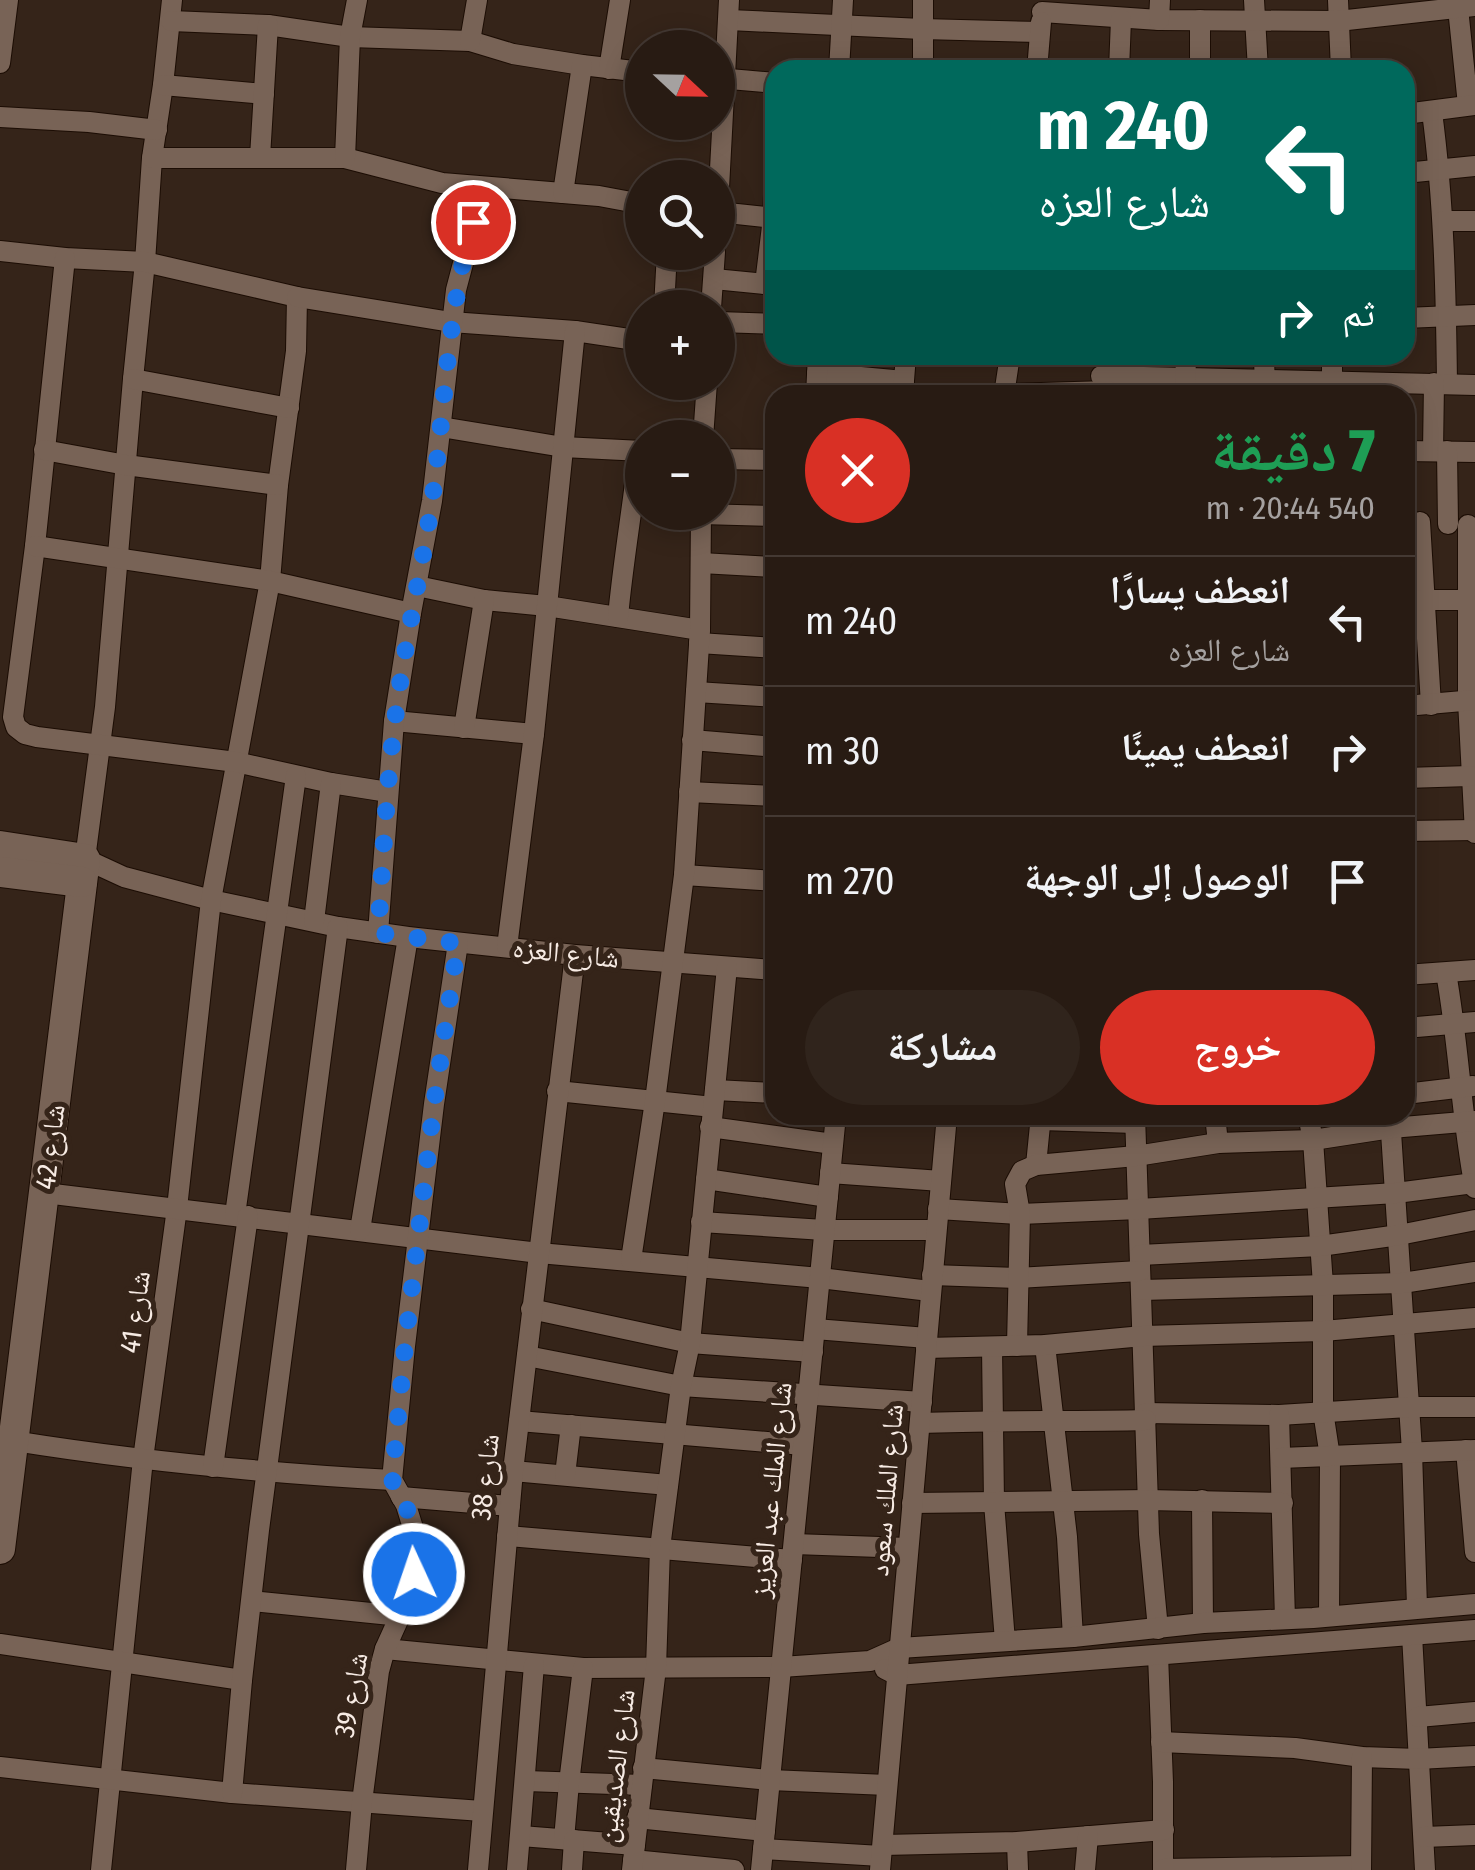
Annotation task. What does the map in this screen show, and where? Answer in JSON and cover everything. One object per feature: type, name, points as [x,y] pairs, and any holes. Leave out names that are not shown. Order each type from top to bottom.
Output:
[{"type":"main road","name":"شارع العزه","points":[[0,846],[84,870]]},
{"type":"main road","name":"شارع العزه","points":[[0,872],[84,870]]},
{"type":"main road","name":"شارع 42","points":[[0,1545],[84,870]]},
{"type":"street","points":[[0,62],[8,0]]},
{"type":"street","points":[[345,158],[350,37],[357,0]]},
{"type":"street","points":[[470,40],[477,0]]},
{"type":"street","points":[[609,69],[620,0]]},
{"type":"street","points":[[840,60],[843,0]]},
{"type":"street","points":[[922,0],[922,60]]},
{"type":"street","points":[[1254,0],[1258,60]]},
{"type":"street","points":[[729,10],[842,25],[922,29],[1042,14],[1121,19],[1160,10],[1200,20],[1256,22],[1338,11],[1467,7],[1472,105],[1415,113]]},
{"type":"street","points":[[172,10],[350,37],[470,40],[513,54],[625,70]]},
{"type":"street","name":"شارع 42","points":[[84,870],[105,707],[152,158],[172,10]]},
{"type":"street","points":[[1338,11],[1340,60]]},
{"type":"street","points":[[1038,60],[1042,14]]},
{"type":"street","points":[[1119,60],[1121,19]]},
{"type":"street","points":[[1200,20],[1200,60]]},
{"type":"street","points":[[260,156],[268,24]]},
{"type":"street","points":[[564,193],[582,65]]},
{"type":"street","points":[[735,79],[765,82]]},
{"type":"street","points":[[163,85],[264,94]]},
{"type":"street","points":[[1415,831],[1475,831],[1470,776],[1471,600],[1464,525],[1440,451],[1446,317],[1443,221],[1432,112]]},
{"type":"street","points":[[0,117],[157,130]]},
{"type":"street","points":[[152,158],[345,158],[442,183],[625,201]]},
{"type":"street","points":[[1415,172],[1475,166]]},
{"type":"street","points":[[378,933],[394,721],[432,500],[459,274],[483,187]]},
{"type":"street","points":[[735,212],[765,217]]},
{"type":"street","points":[[1443,221],[1475,221]]},
{"type":"street","points":[[0,250],[145,262],[297,297],[451,322],[625,338]]},
{"type":"street","points":[[65,258],[35,546],[8,688],[16,727],[36,737],[236,762],[388,792]]},
{"type":"street","points":[[713,290],[714,270]]},
{"type":"street","points":[[714,279],[765,284]]},
{"type":"street","name":"شارع 41","points":[[101,1870],[143,1459],[177,1208],[211,900],[270,581],[296,351],[297,297]]},
{"type":"street","points":[[1415,318],[1475,315]]},
{"type":"street","points":[[735,323],[765,324]]},
{"type":"street","points":[[507,946],[534,734],[575,331]]},
{"type":"street","points":[[821,365],[892,385]]},
{"type":"street","points":[[133,379],[289,408]]},
{"type":"street","points":[[1064,385],[1104,379],[1173,385]]},
{"type":"street","points":[[1389,385],[1475,385]]},
{"type":"street","points":[[440,427],[563,447],[625,449]]},
{"type":"street","points":[[44,450],[278,485]]},
{"type":"street","points":[[1415,451],[1475,452]]},
{"type":"street","points":[[735,459],[765,460]]},
{"type":"street","points":[[735,514],[765,516]]},
{"type":"street","points":[[1415,522],[1464,525]]},
{"type":"street","points":[[618,616],[629,530]]},
{"type":"street","points":[[631,1260],[684,875],[700,636],[701,530]]},
{"type":"street","points":[[35,546],[270,581],[411,612]]},
{"type":"street","points":[[700,563],[765,566]]},
{"type":"street","points":[[418,586],[484,600],[618,616],[765,646]]},
{"type":"street","points":[[464,728],[484,600]]},
{"type":"street","points":[[1431,705],[1415,601],[1471,600]]},
{"type":"street","points":[[696,692],[765,696]]},
{"type":"street","points":[[1415,706],[1471,701]]},
{"type":"street","points":[[394,721],[534,734]]},
{"type":"street","points":[[692,740],[765,747]]},
{"type":"street","points":[[213,1467],[276,913],[296,776]]},
{"type":"street","points":[[1415,778],[1470,776]]},
{"type":"street","points":[[314,921],[331,783]]},
{"type":"street","points":[[689,792],[765,796]]},
{"type":"street","name":"شارع العزه","points":[[84,870],[378,933],[575,955],[765,969]]},
{"type":"street","points":[[684,875],[765,880]]},
{"type":"street","points":[[232,1792],[266,1473],[338,927]]},
{"type":"street","points":[[360,1230],[408,937]]},
{"type":"street","name":"شارع 39","points":[[356,1870],[380,1671],[414,1574],[412,1528],[397,1488],[418,1237],[458,943]]},
{"type":"street","name":"شارع 38","points":[[478,1870],[506,1536],[575,955]]},
{"type":"street","name":"شارع الصديقين","points":[[633,1858],[656,1668],[660,1548],[690,1342],[727,967]]},
{"type":"street","points":[[1415,975],[1475,970]]},
{"type":"street","points":[[701,1222],[824,1230],[1474,1186],[1465,1023],[1446,973]]},
{"type":"street","points":[[1415,1027],[1465,1023]]},
{"type":"street","points":[[1415,1093],[1469,1087]]},
{"type":"street","points":[[557,1091],[712,1108],[765,1124]]},
{"type":"street","points":[[712,1108],[765,1095]]},
{"type":"street","points":[[1415,1122],[1470,1122]]},
{"type":"street","points":[[769,1125],[833,1144]]},
{"type":"street","name":"شارع الملك عبد العزيز","points":[[763,1850],[835,1125]]},
{"type":"street","name":"شارع الملك سعود","points":[[881,1857],[946,1125]]},
{"type":"street","points":[[1036,1166],[1040,1125]]},
{"type":"street","points":[[1135,1125],[1148,1500],[1158,1629]]},
{"type":"street","points":[[1216,1125],[1218,1143]]},
{"type":"street","points":[[1310,1125],[1323,1285],[1323,1411],[1330,1457],[1329,1616]]},
{"type":"street","points":[[1017,1346],[1020,1214],[1016,1180],[1022,1171],[1218,1143],[1312,1140],[1377,1125]]},
{"type":"street","points":[[1390,1125],[1400,1235],[1418,1608]]},
{"type":"street","points":[[830,1173],[941,1181]]},
{"type":"street","points":[[706,1179],[828,1198]]},
{"type":"street","points":[[45,1192],[539,1253],[820,1278],[932,1283],[1141,1272],[1400,1235],[1475,1220]]},
{"type":"street","points":[[1141,1272],[1323,1285],[1402,1283],[1475,1272]]},
{"type":"street","points":[[531,1309],[690,1342],[812,1352]]},
{"type":"street","points":[[815,1329],[926,1343],[1017,1346],[1142,1336],[1323,1332],[1475,1318]]},
{"type":"street","points":[[1045,1344],[1073,1637]]},
{"type":"street","points":[[992,1346],[994,1503],[1004,1641]]},
{"type":"street","points":[[526,1356],[682,1386],[808,1395],[993,1420],[1053,1422],[1475,1407]]},
{"type":"street","points":[[1279,1415],[1286,1619]]},
{"type":"street","points":[[519,1421],[804,1445]]},
{"type":"street","points":[[564,1475],[571,1426]]},
{"type":"street","points":[[14,1441],[397,1488],[510,1506]]},
{"type":"street","points":[[1281,1458],[1470,1450],[1475,1552]]},
{"type":"street","points":[[513,1471],[668,1484]]},
{"type":"street","points":[[912,1503],[1202,1500],[1282,1504]]},
{"type":"street","points":[[1202,1500],[1204,1623]]},
{"type":"street","points":[[506,1536],[660,1548],[793,1552],[908,1548]]},
{"type":"street","points":[[252,1601],[401,1616]]},
{"type":"street","points":[[386,1649],[583,1668],[781,1667],[870,1662],[899,1648],[1475,1604]]},
{"type":"street","points":[[870,1662],[898,1675],[1475,1630]]},
{"type":"street","points":[[1412,1635],[1426,1870]]},
{"type":"street","points":[[0,1644],[242,1680]]},
{"type":"street","points":[[1158,1655],[1163,1869],[1361,1868],[1362,1757]]},
{"type":"street","points":[[517,1870],[534,1665]]},
{"type":"street","points":[[572,1870],[568,1782],[583,1668]]},
{"type":"street","points":[[1418,1717],[1475,1712]]},
{"type":"street","points":[[1161,1742],[1295,1748],[1418,1760],[1475,1756]]},
{"type":"street","points":[[0,1767],[232,1792],[482,1811]]},
{"type":"street","points":[[526,1781],[642,1777],[887,1786]]},
{"type":"street","points":[[638,1818],[763,1850],[881,1857],[1164,1830]]},
{"type":"street","points":[[1424,1837],[1475,1835]]},
{"type":"street","points":[[520,1836],[569,1839],[633,1858],[734,1870]]},
{"type":"street","points":[[1086,1870],[1088,1836]]},
{"type":"street","points":[[1017,1842],[1018,1870]]},
{"type":"route","points":[[414,1574],[412,1528],[406,1505],[392,1480],[434,1104],[458,943],[378,933],[394,721],[432,500],[451,322],[473,222]]}]
